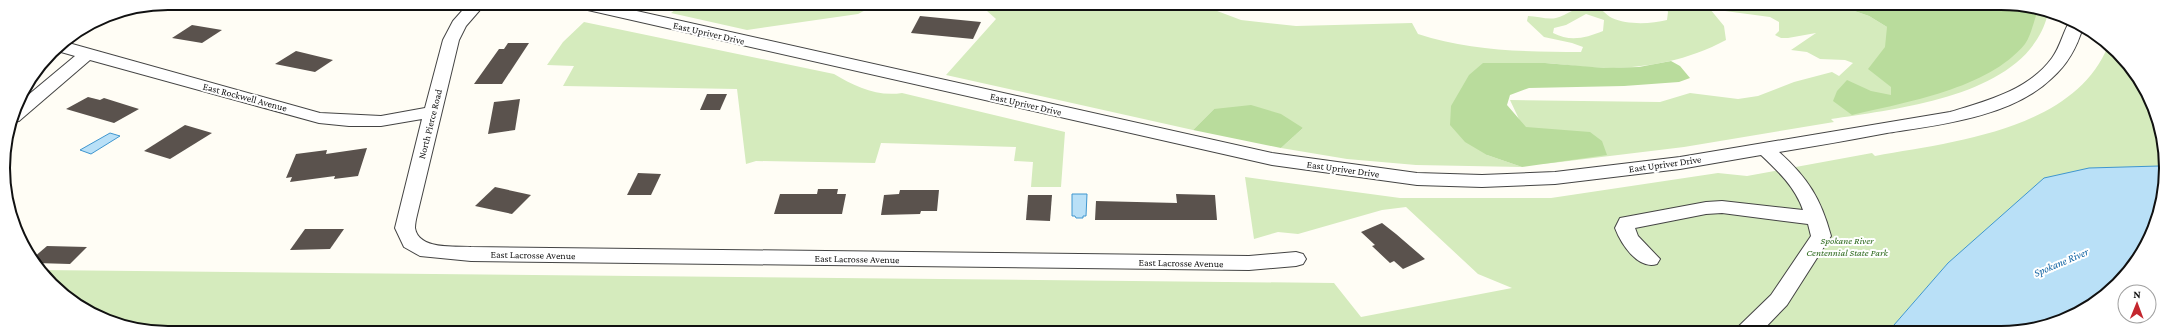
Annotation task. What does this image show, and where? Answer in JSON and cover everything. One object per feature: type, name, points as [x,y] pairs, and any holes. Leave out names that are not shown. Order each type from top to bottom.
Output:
[{"type":"street","name":"North Pierce Road","points":[[418,248],[407,236],[406,221],[451,40],[459,24],[472,10]]},
{"type":"street","name":"East Upriver Drive","points":[[610,10],[1272,159],[1341,170],[1432,179],[1482,181],[1555,178],[1680,163],[1952,117],[1992,106],[2020,94],[2047,75],[2064,57],[2073,39],[2075,28]]},
{"type":"street","name":"East Rockwell Avenue","points":[[66,48],[319,118],[349,121],[381,121],[433,112]]},
{"type":"street","points":[[22,109],[87,54]]},
{"type":"street","points":[[1753,326],[1779,300],[1821,236],[1810,199],[1800,182],[1765,149]]},
{"type":"street","points":[[1650,259],[1629,239],[1625,228],[1628,223],[1706,208],[1722,207],[1816,218]]},
{"type":"street","name":"East Lacrosse Avenue","points":[[418,248],[454,253],[1249,264],[1296,259]]},
{"type":"green space","points":[[675,10],[866,10],[858,14],[747,30],[671,13]]},
{"type":"green space","points":[[986,10],[1215,10],[1241,20],[1296,26],[1412,23],[1418,34],[1458,44],[1519,51],[1581,52],[1583,47],[1544,37],[1527,21],[1528,16],[1550,19],[1574,10],[1602,10],[1610,17],[1618,20],[1632,23],[1647,23],[1667,20],[1667,10],[1711,10],[1724,26],[1726,40],[1698,53],[1668,62],[1621,68],[1544,63],[1483,63],[1487,155],[1522,167],[1416,165],[1347,159],[1281,148],[1303,128],[1214,109],[1193,130],[946,75],[996,19]],"holes":[[[1586,14],[1604,20],[1603,31],[1590,36],[1578,38],[1559,36],[1553,33],[1554,28],[1566,25]]]},
{"type":"green space","points":[[1718,10],[1851,10],[1869,16],[1887,27],[1887,32],[1982,10],[2022,11],[2047,16],[2036,41],[2016,63],[1989,80],[1958,93],[1925,103],[1831,119],[1834,122],[1684,147],[1540,164],[1510,100],[1660,102],[1690,93],[1738,99],[1758,96],[1794,82],[1832,72],[1839,76],[1853,63],[1845,60],[1820,59],[1807,52],[1791,50],[1816,33],[1781,38],[1775,35],[1779,31],[1779,22],[1770,17]]},
{"type":"green space","points":[[1851,10],[2011,10],[2037,14],[2031,32],[2025,44],[2009,59],[1990,72],[1945,92],[1852,115],[1833,101],[1837,91],[1847,80],[1871,91],[1891,95],[1891,87],[1868,69],[1885,47],[1887,27],[1869,16]]},
{"type":"green space","points":[[584,22],[834,74],[866,90],[893,94],[902,93],[1065,132],[1061,187],[1031,187],[1033,162],[1014,161],[1016,147],[881,143],[875,163],[756,161],[746,164],[737,89],[563,86],[574,66],[547,65],[563,42]]},
{"type":"green space","name":"Spokane River Centennial State Park","points":[[2106,50],[2120,64],[2132,80],[2143,98],[2151,117],[2158,147],[2159,166],[1948,263],[1893,326],[158,326],[127,321],[98,310],[64,287],[48,270],[1334,283],[1361,317],[1512,288],[1478,274],[1406,207],[1382,210],[1298,234],[1278,232],[1254,239],[1245,177],[1400,198],[1551,198],[1718,173],[1747,176],[1872,153],[1875,156],[1940,145],[2008,127],[2040,114],[2068,97],[2091,74]]},
{"type":"green space","points":[[1671,61],[1680,66],[1690,78],[1679,82],[1624,86],[1529,88],[1510,95],[1507,105],[1526,127],[1590,132],[1602,141],[1607,155],[1522,167],[1487,155],[1465,142],[1450,125],[1451,106],[1469,75],[1483,63],[1545,63],[1604,68],[1639,67]]},
{"type":"green space","points":[[1251,105],[1281,114],[1303,128],[1281,148],[1193,130],[1214,109]]},
{"type":"water","points":[[110,133],[120,136],[91,154],[80,150]]},
{"type":"water","name":"Spokane River","points":[[2159,166],[2158,189],[2151,219],[2138,247],[2113,280],[2080,305],[2042,321],[2011,326],[1893,326],[1948,263],[2044,178],[2089,168]]},
{"type":"water","points":[[1072,194],[1087,194],[1086,216],[1083,216],[1083,218],[1076,218],[1075,216],[1072,216]]},
{"type":"building","points":[[920,16],[981,22],[973,39],[911,33]]},
{"type":"building","points":[[192,25],[222,30],[202,43],[172,38]]},
{"type":"building","points":[[508,43],[529,43],[502,84],[474,84],[499,49],[504,49]]},
{"type":"building","points":[[296,51],[333,60],[315,72],[275,64]]},
{"type":"building","points":[[707,94],[727,94],[720,110],[700,110]]},
{"type":"building","points":[[88,97],[100,100],[104,98],[139,109],[114,123],[66,109]]},
{"type":"building","points":[[520,99],[515,130],[488,134],[494,102]]},
{"type":"building","points":[[185,125],[212,133],[170,159],[144,151]]},
{"type":"building","points":[[367,148],[358,176],[334,179],[335,176],[290,182],[292,177],[286,178],[296,154],[327,150],[326,154]]},
{"type":"building","points":[[638,173],[661,174],[651,195],[627,195]]},
{"type":"building","points":[[495,187],[531,195],[512,214],[475,206]]},
{"type":"building","points":[[818,189],[838,189],[837,194],[846,194],[842,214],[774,214],[780,194],[817,194]]},
{"type":"building","points":[[900,190],[939,190],[937,211],[921,211],[920,214],[881,215],[884,195],[899,194]]},
{"type":"building","points":[[1176,194],[1215,195],[1217,220],[1095,220],[1096,201],[1177,203]]},
{"type":"building","points":[[1028,195],[1052,195],[1050,221],[1026,220]]},
{"type":"building","points":[[1382,223],[1425,259],[1403,269],[1394,261],[1390,263],[1372,246],[1375,245],[1361,232]]},
{"type":"building","points":[[305,229],[344,229],[330,249],[290,250]]},
{"type":"building","points":[[47,246],[87,247],[70,264],[42,263],[36,255]]}]
